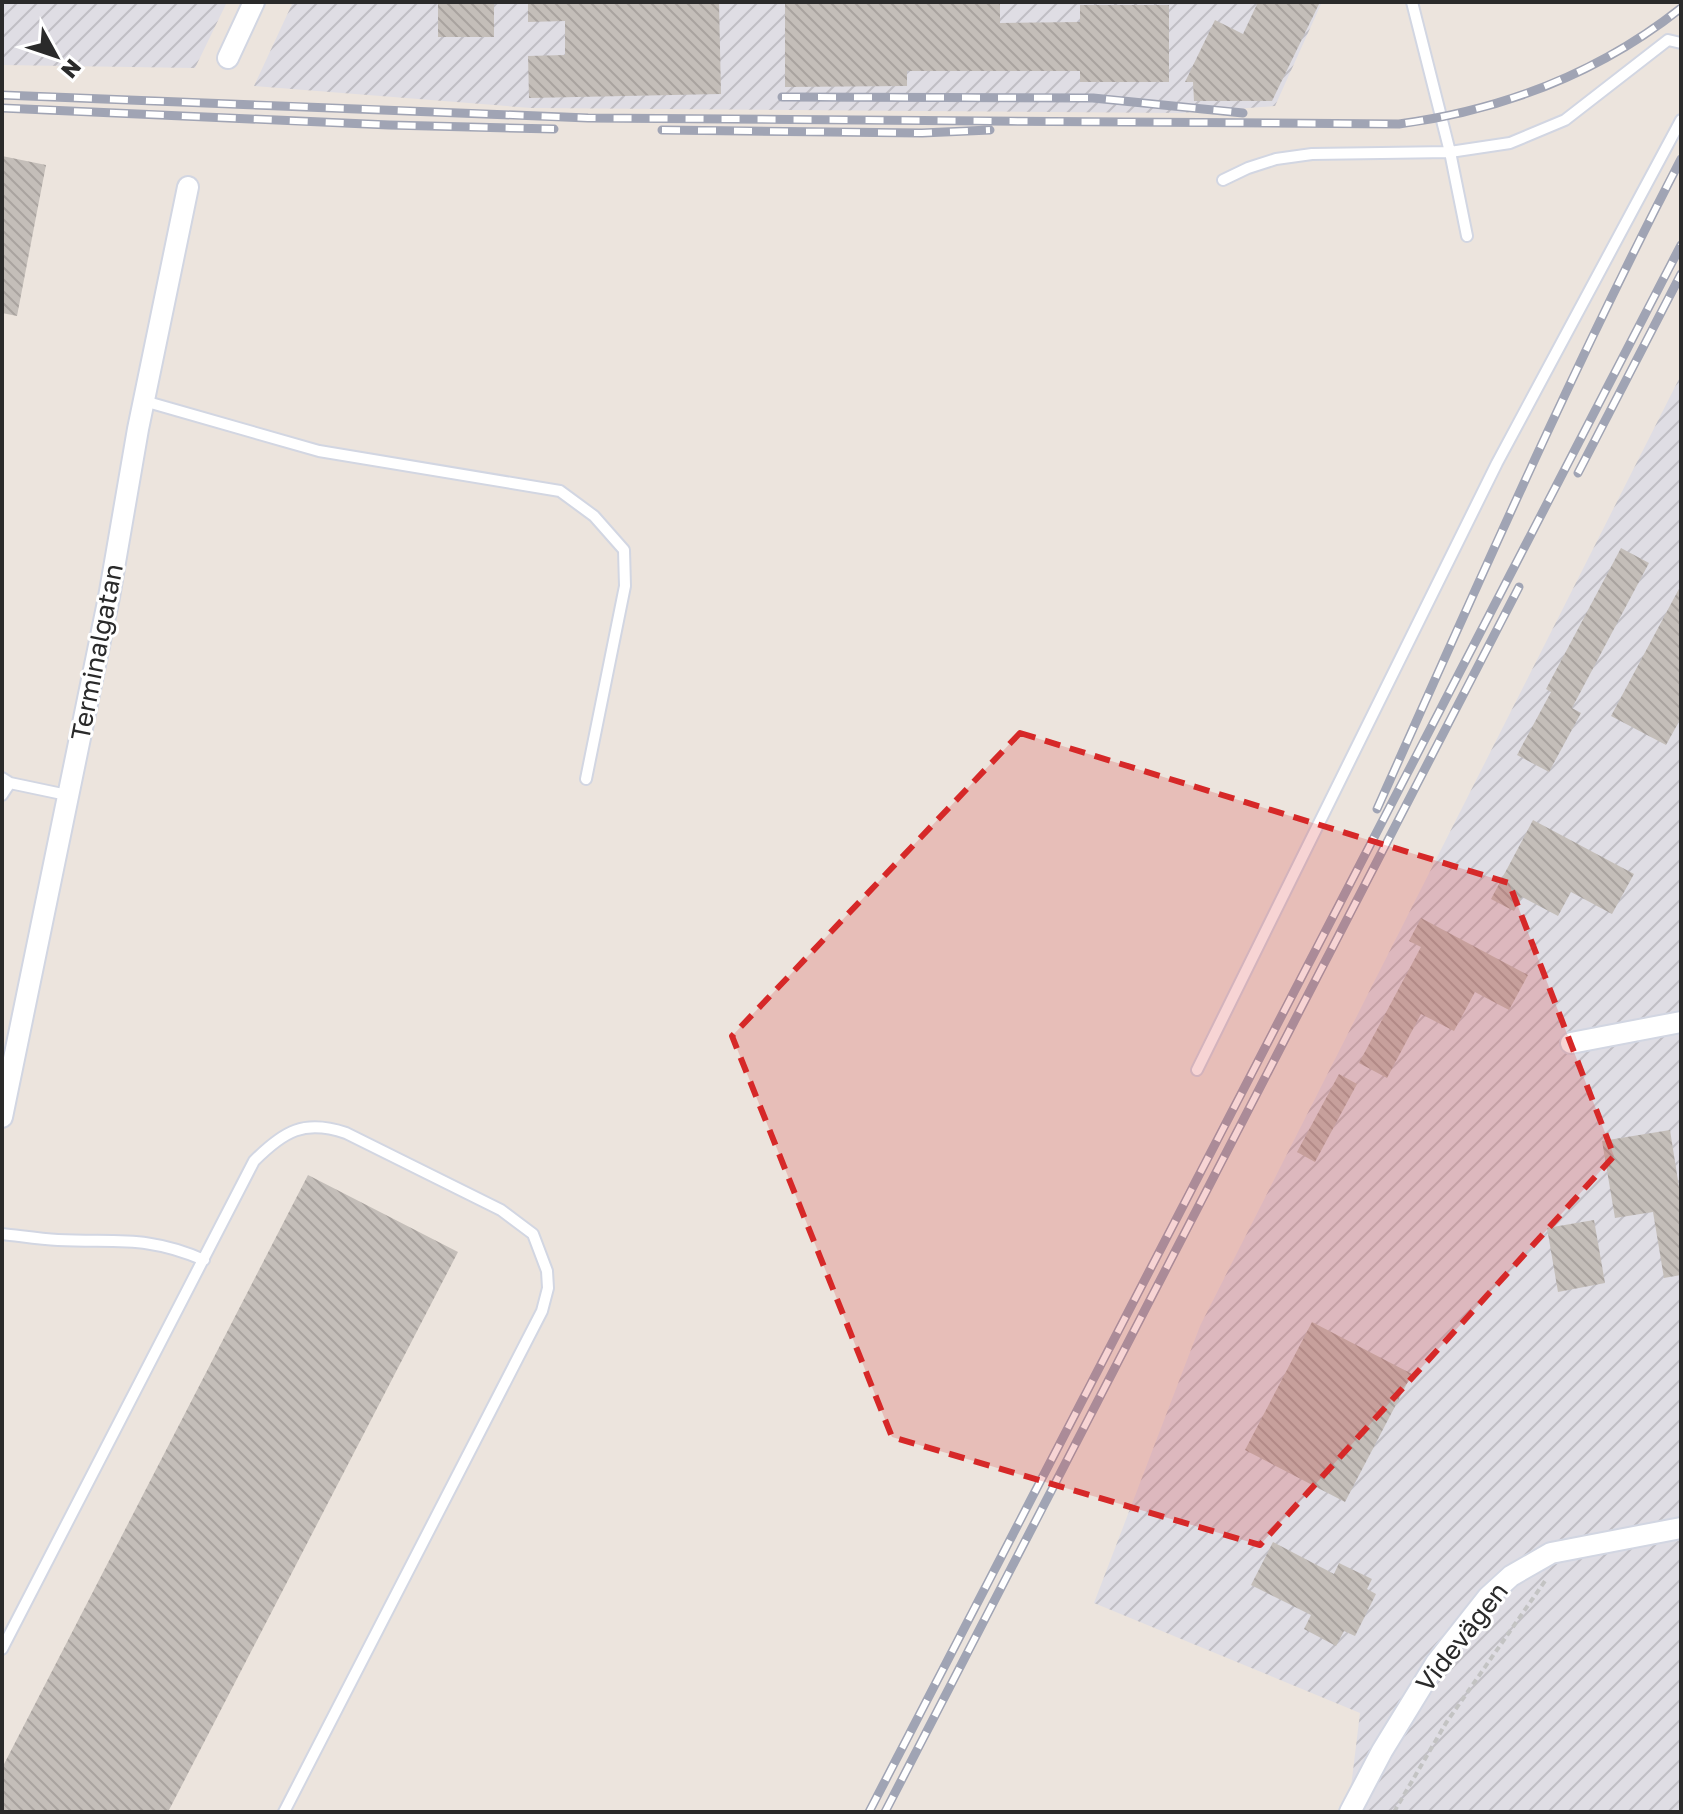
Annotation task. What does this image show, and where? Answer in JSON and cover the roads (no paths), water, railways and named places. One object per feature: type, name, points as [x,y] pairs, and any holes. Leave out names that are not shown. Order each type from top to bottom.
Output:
[{"type":"street","points":[[228,58],[254,2]]},
{"type":"street","name":"Terminalgatan","points":[[2,1117],[109,597],[144,401],[188,187]]},
{"type":"street","points":[[1571,1043],[1681,1022]]},
{"type":"street","name":"Videvägen","points":[[1350,1812],[1382,1751],[1436,1663],[1488,1597],[1511,1576],[1551,1553],[1681,1528]]},
{"type":"lane","points":[[1412,2],[1450,152],[1467,236]]},
{"type":"lane","points":[[1223,180],[1276,159],[1312,154],[1450,152],[1510,143],[1565,120],[1668,40],[1681,43]]},
{"type":"lane","points":[[1197,1070],[1497,463],[1681,120]]},
{"type":"lane","points":[[144,401],[319,451],[560,491],[594,516],[624,550],[625,586],[586,779]]},
{"type":"lane","points":[[2,795],[6,780],[67,795]]},
{"type":"lane","points":[[2,1649],[254,1161],[284,1134],[308,1126],[346,1133],[521,1223],[533,1234],[547,1271],[548,1288],[542,1311],[284,1812]]},
{"type":"lane","points":[[2,1234],[58,1240],[152,1242],[177,1248],[204,1260]]},
{"type":"railway","points":[[2,95],[588,118],[1399,124],[1475,109],[1548,85],[1617,52],[1681,8]]},
{"type":"railway","points":[[782,97],[1093,98],[1243,113]]},
{"type":"railway","points":[[2,108],[554,129]]},
{"type":"railway","points":[[662,130],[922,133],[990,130]]},
{"type":"railway","points":[[1377,809],[1562,400],[1681,159]]},
{"type":"railway","points":[[869,1812],[1681,245]]},
{"type":"railway","points":[[1578,473],[1681,274]]},
{"type":"railway","points":[[885,1812],[1519,587]]}]
